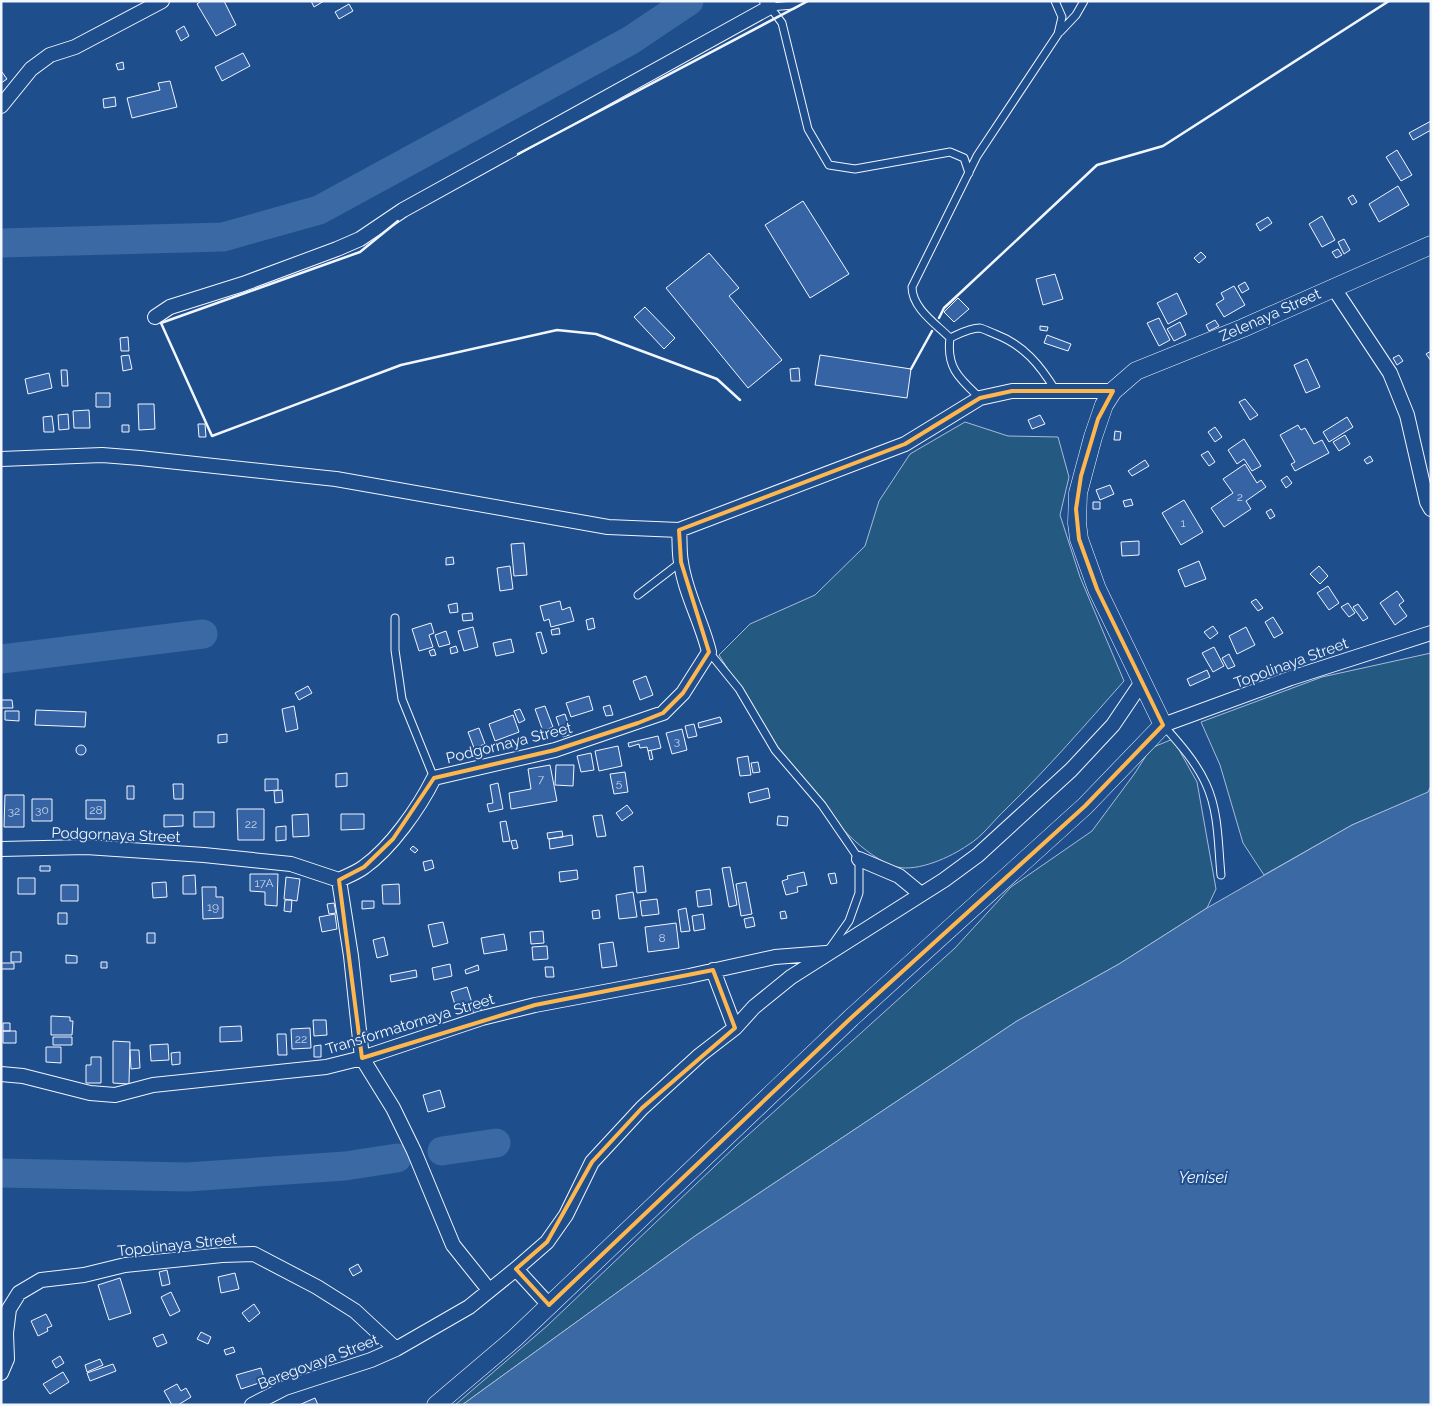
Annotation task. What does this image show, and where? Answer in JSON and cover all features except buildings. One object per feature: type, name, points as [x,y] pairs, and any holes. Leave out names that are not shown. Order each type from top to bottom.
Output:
[{"type":"street","points":[[1,106],[31,69],[50,55],[75,46],[162,1]]},
{"type":"street","points":[[155,317],[170,307],[243,284],[360,239],[403,210],[768,4]]},
{"type":"street","name":"Zelenaya Street","points":[[1113,391],[1123,380],[1144,368],[1243,328],[1333,286],[1431,245]]},
{"type":"street","points":[[1333,286],[1390,373],[1407,415],[1427,502],[1431,509]]},
{"type":"street","points":[[1,459],[102,455],[150,459],[336,479],[608,527],[679,530],[905,444],[980,398],[1012,391],[1113,391],[1098,419],[1081,476],[1076,509],[1079,539],[1097,589],[1163,725],[1085,806],[850,1018],[549,1305],[471,1377],[436,1405]]},
{"type":"street","points":[[679,530],[681,562],[686,584],[704,630],[709,652]]},
{"type":"street","name":"Topolinaya Street","points":[[1163,725],[1291,678],[1431,633]]},
{"type":"street","name":"Podgornaya Street","points":[[1,849],[86,847],[214,856],[291,864],[339,880],[364,867],[393,839],[426,794],[434,778],[555,750],[663,713],[683,693],[709,652]]},
{"type":"street","name":"Beregovaya Street","points":[[252,1405],[286,1388],[396,1350],[469,1307],[516,1269],[547,1242],[566,1215],[592,1162],[642,1108],[700,1055],[734,1028],[754,1007],[827,953],[921,894],[978,855],[1072,770],[1112,725],[1142,682]]},
{"type":"street","points":[[859,859],[899,876],[921,894]]},
{"type":"street","points":[[339,880],[351,956],[362,1058],[393,1108],[414,1151],[453,1245],[489,1290]]},
{"type":"street","name":"Transformatornaya Street","points":[[1,1074],[23,1076],[90,1093],[115,1095],[153,1085],[326,1067],[362,1058],[482,1018],[535,1005],[714,970],[775,956],[827,953]]},
{"type":"street","points":[[714,970],[734,1028]]},
{"type":"street","name":"Topolinaya Street","points":[[1,1373],[7,1359],[6,1333],[9,1309],[19,1293],[42,1280],[84,1275],[125,1265],[222,1255],[254,1254],[317,1287],[355,1311],[396,1350]]},
{"type":"street","points":[[516,1269],[549,1305]]},
{"type":"lane","points":[[768,4],[793,5],[800,1]]},
{"type":"lane","points":[[1055,1],[1062,17],[1058,34]]},
{"type":"lane","points":[[950,338],[916,304],[912,296],[912,286],[977,156],[1058,34],[1076,15],[1084,1]]},
{"type":"lane","points":[[768,4],[782,23],[808,129],[829,165],[855,170],[950,152],[964,158],[968,173]]},
{"type":"lane","points":[[950,338],[964,331],[980,328],[1003,337],[1022,347],[1041,367],[1057,391]]},
{"type":"lane","points":[[950,338],[948,351],[952,366],[961,380],[980,398]]},
{"type":"lane","points":[[638,595],[681,562]]},
{"type":"lane","points":[[395,618],[395,650],[402,699],[434,778]]},
{"type":"lane","points":[[709,652],[739,689],[775,750],[822,805],[859,859],[859,892],[849,921],[827,953]]},
{"type":"lane","points":[[1163,725],[1186,751],[1206,784],[1215,811],[1222,875]]},
{"type":"highlighted area","points":[[1012,391],[1113,391],[1098,419],[1081,476],[1076,509],[1079,539],[1097,589],[1163,725],[1085,806],[851,1018],[549,1305],[516,1269],[547,1242],[592,1162],[642,1108],[735,1028],[713,970],[535,1005],[362,1058],[339,880],[364,867],[393,839],[434,778],[555,750],[638,723],[663,713],[683,693],[709,652],[681,562],[679,530],[905,444],[980,398]]},
{"type":"shaded area","points":[[965,422],[1008,436],[1058,437],[1069,477],[1060,515],[1080,577],[1124,681],[1052,762],[978,838],[944,859],[915,867],[897,867],[873,855],[848,834],[823,807],[774,742],[719,655],[750,624],[815,595],[865,546],[879,501],[910,454]]},
{"type":"shaded area","points":[[1431,653],[1431,786],[1429,792],[1352,825],[1264,875],[1243,843],[1220,765],[1201,722],[1322,677]]},
{"type":"shaded area","points":[[1173,739],[1197,782],[1216,889],[1207,908],[1119,964],[1017,1021],[695,1236],[462,1405],[455,1405],[547,1326],[736,1146],[955,948],[1011,887],[1092,831],[1151,748]]},
{"type":"water","name":"Yenisei","points":[[1431,786],[1431,1405],[462,1405],[695,1236],[1017,1021],[1119,964],[1207,908],[1352,825],[1428,792]]},
{"type":"waterway","points":[[1,243],[223,237],[319,210],[631,40],[689,1]]},
{"type":"waterway","points":[[1,659],[203,634]]},
{"type":"waterway","points":[[442,1151],[496,1143]]},
{"type":"waterway","points":[[1,1173],[187,1177],[345,1166],[397,1158]]},
{"type":"wall","points":[[518,154],[808,1]]},
{"type":"wall","points":[[939,318],[944,308],[1097,165],[1163,146],[1389,1]]},
{"type":"wall","points":[[398,221],[360,252],[161,323],[212,436],[401,365],[557,330],[596,334],[717,379],[740,400]]},
{"type":"wall","points":[[911,369],[932,331]]}]
